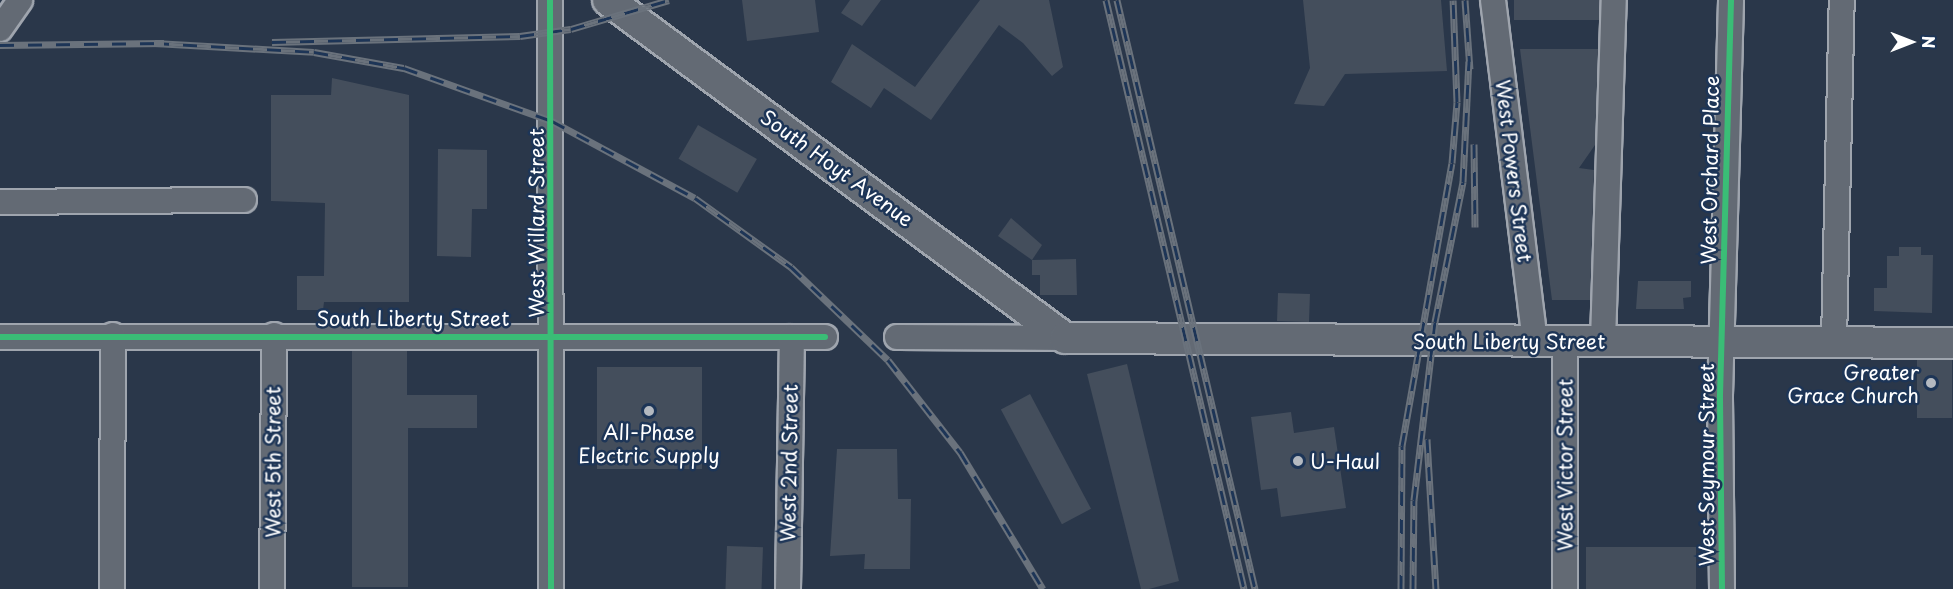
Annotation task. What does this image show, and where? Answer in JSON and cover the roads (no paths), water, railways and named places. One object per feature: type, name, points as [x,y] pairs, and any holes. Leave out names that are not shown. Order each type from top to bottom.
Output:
[{"type":"main road","name":"South Hoyt Avenue","points":[[608,0],[1065,338]]},
{"type":"main road","name":"South Liberty Street","points":[[1065,338],[1953,343]]},
{"type":"street","points":[[0,29],[20,0]]},
{"type":"street","name":"West Willard Street","points":[[550,0],[551,589]]},
{"type":"street","name":"West Powers Street","points":[[1493,0],[1535,341]]},
{"type":"street","points":[[1603,341],[1614,0]]},
{"type":"street","name":"West Orchard Place","points":[[1723,340],[1731,0]]},
{"type":"street","points":[[1834,341],[1842,0]]},
{"type":"street","points":[[0,202],[244,200]]},
{"type":"street","points":[[111,589],[113,335]]},
{"type":"street","name":"South Liberty Street","points":[[0,337],[113,335],[825,337]]},
{"type":"street","name":"West 5th Street","points":[[272,589],[274,335]]},
{"type":"street","name":"West 2nd Street","points":[[788,589],[792,337]]},
{"type":"street","points":[[897,337],[1065,338]]},
{"type":"street","name":"West Seymour Street","points":[[1722,589],[1723,340]]},
{"type":"street","name":"West Victor Street","points":[[1564,342],[1565,589]]},
{"type":"railway","points":[[272,42],[520,36],[571,29],[669,0]]},
{"type":"railway","points":[[1106,0],[1244,589]]},
{"type":"railway","points":[[1117,0],[1255,589]]},
{"type":"railway","points":[[1401,589],[1402,446],[1452,163],[1457,102],[1453,0]]},
{"type":"railway","points":[[1465,0],[1470,69]]},
{"type":"railway","points":[[155,43],[314,52],[404,68],[552,121],[695,198],[791,267],[888,360],[960,452],[1043,589]]},
{"type":"railway","points":[[0,45],[164,43]]},
{"type":"railway","points":[[1413,589],[1414,500],[1435,322],[1463,182],[1469,61]]},
{"type":"railway","points":[[1474,144],[1475,227]]},
{"type":"railway","points":[[1427,439],[1436,589]]},
{"type":"place","name":"Greater Grace Church","points":[[1931,383]]},
{"type":"place","name":"All-Phase Electric Supply","points":[[649,411]]},
{"type":"place","name":"U-Haul","points":[[1298,461]]}]
